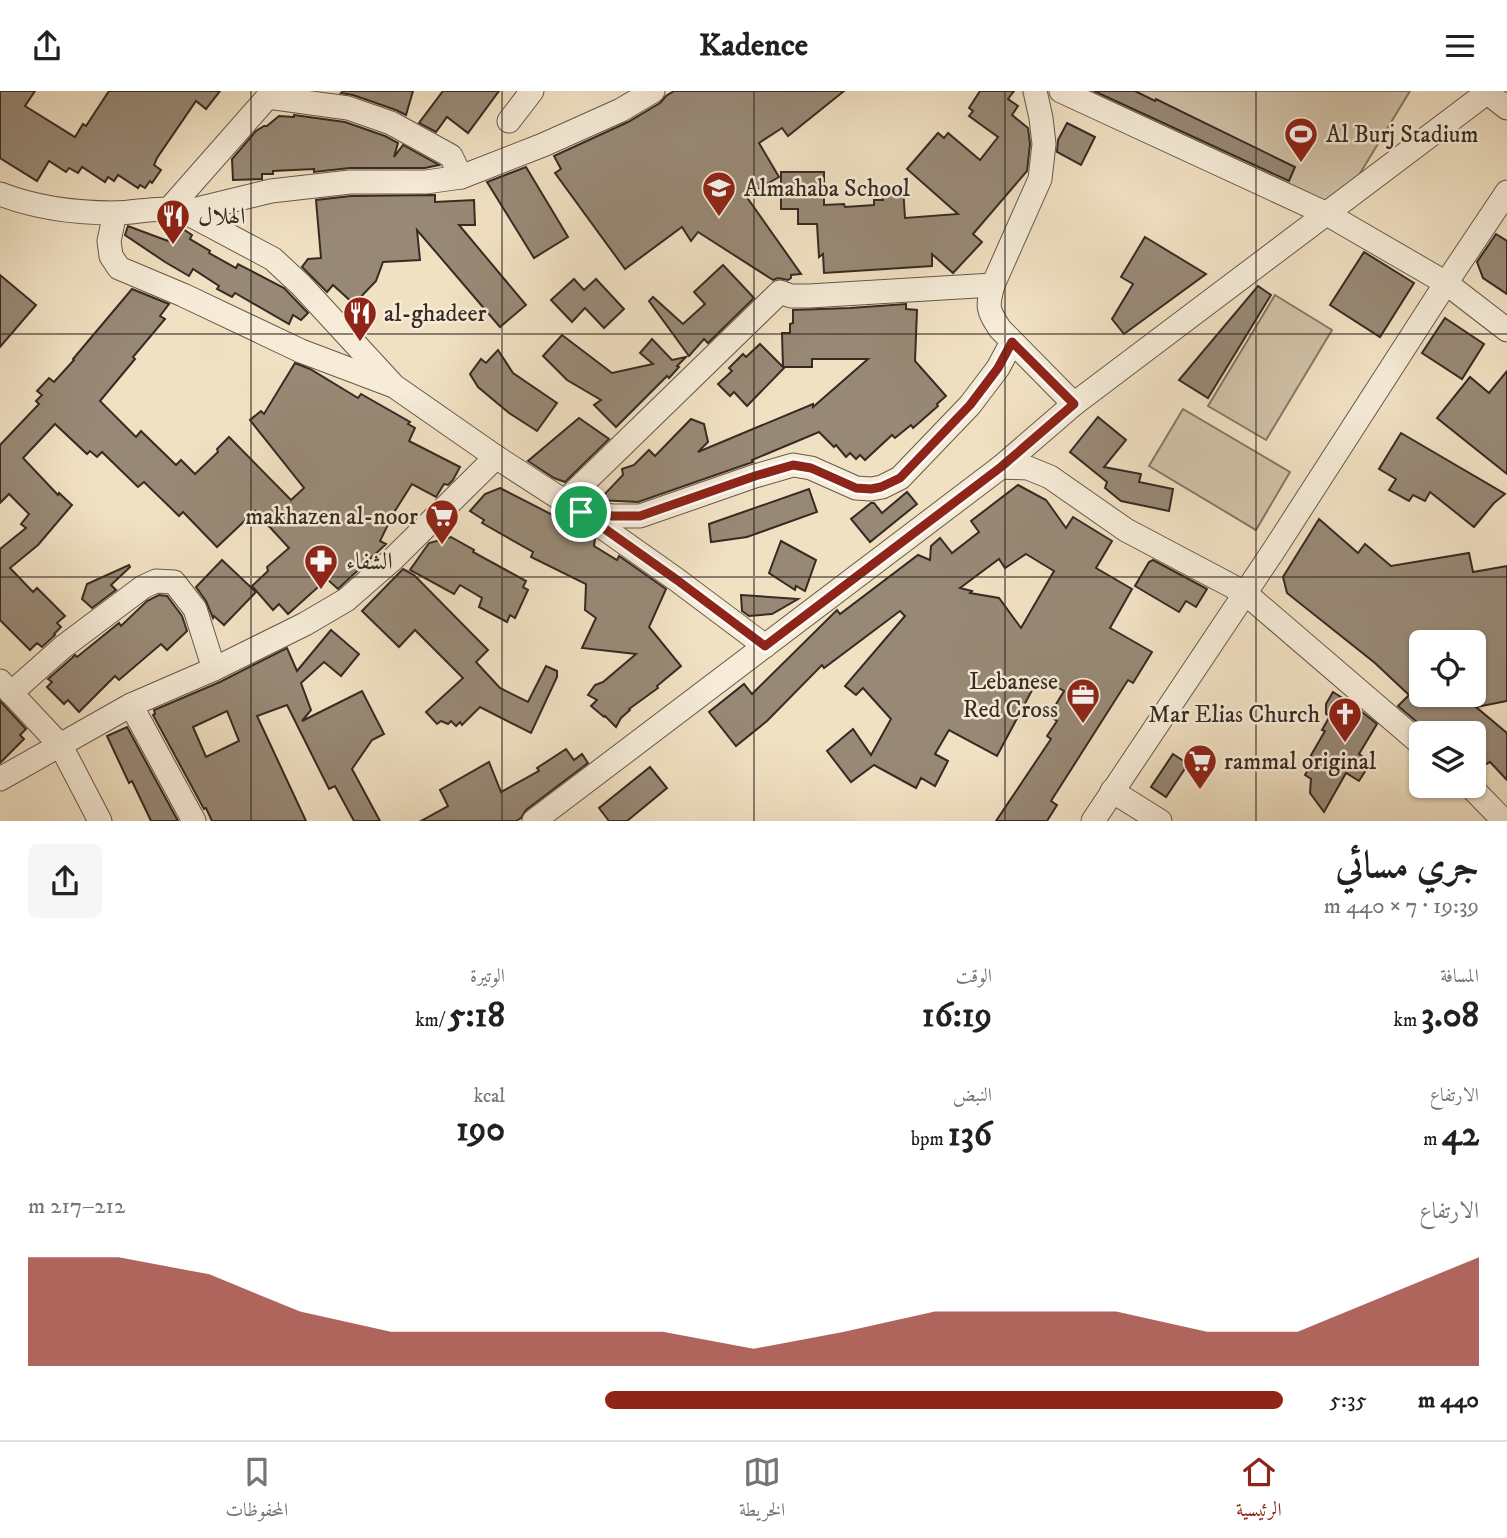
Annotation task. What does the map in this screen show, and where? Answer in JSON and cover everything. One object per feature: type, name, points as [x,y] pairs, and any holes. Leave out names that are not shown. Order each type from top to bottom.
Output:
[{"type":"street","points":[[509,121],[532,91]]},
{"type":"street","points":[[0,194],[22,203],[53,209],[115,213],[178,210],[271,191],[350,182],[426,182],[461,177],[543,145],[621,110],[653,91]]},
{"type":"street","points":[[1035,91],[1044,143],[1040,179],[993,285],[988,304],[992,317],[1012,342],[1074,404]]},
{"type":"street","points":[[1061,91],[1328,214],[1446,283],[1507,330]]},
{"type":"street","points":[[534,821],[1001,467],[1074,404],[1487,91],[1507,108]]},
{"type":"street","points":[[178,210],[271,94],[348,109],[391,123],[451,156],[461,177]]},
{"type":"street","points":[[1093,821],[1507,192]]},
{"type":"street","points":[[178,210],[273,259],[301,285],[394,386],[573,507],[765,646]]},
{"type":"street","points":[[115,213],[109,241],[111,256],[119,268],[301,351],[394,386]]},
{"type":"street","points":[[573,507],[780,292],[791,296],[809,296],[993,285]]},
{"type":"street","points":[[573,507],[613,516],[640,516],[793,465],[811,468],[856,488],[881,487],[900,478],[970,405],[998,368],[1012,342]]},
{"type":"street","points":[[0,779],[131,705],[214,669],[305,624],[346,600],[496,457]]},
{"type":"street","points":[[1001,467],[1028,468],[1050,477],[1126,530],[1245,593],[1409,734]]},
{"type":"street","points":[[100,821],[61,746],[6,687],[143,587],[156,581],[174,582],[195,608],[214,669]]},
{"type":"street","points":[[131,705],[194,821]]},
{"type":"street","points":[[1112,791],[1160,821]]},
{"type":"street","points":[[1482,798],[1504,821]]},
{"type":"shaded area","name":"Al Burj Stadium","points":[[1085,91],[1410,91],[1339,208]]},
{"type":"shaded area","points":[[1275,295],[1332,330],[1266,440],[1208,406]]},
{"type":"shaded area","points":[[1183,409],[1290,472],[1256,530],[1149,466]]},
{"type":"building","points":[[0,91],[35,91],[25,106],[75,137],[83,124],[86,126],[109,91],[220,91],[206,109],[196,101],[157,158],[154,165],[161,170],[152,183],[150,181],[145,188],[140,185],[138,188],[118,175],[114,181],[108,177],[105,182],[82,167],[78,173],[69,168],[66,172],[49,161],[37,181],[0,158]]},
{"type":"building","points":[[413,91],[406,115],[341,93]]},
{"type":"building","points":[[443,91],[499,91],[468,133],[447,117],[436,132],[419,123]]},
{"type":"building","points":[[674,91],[844,91],[788,136],[782,128],[759,143],[779,177],[746,196],[801,274],[791,275],[788,280],[773,280],[698,232],[691,241],[682,227],[625,269],[555,173],[561,169],[554,156],[628,122],[660,103]]},
{"type":"building","points":[[980,91],[1014,91],[1008,99],[1018,106],[1012,115],[1028,128],[1030,144],[1027,171],[973,234],[982,242],[953,273],[932,254],[932,266],[824,273],[823,254],[819,257],[817,224],[798,224],[798,209],[781,209],[781,172],[824,172],[824,205],[874,205],[874,200],[883,200],[882,188],[903,187],[905,218],[958,214],[907,169],[938,133],[944,138],[948,133],[980,160],[998,137],[969,116],[973,111],[969,108]]},
{"type":"building","points":[[1094,91],[1135,91],[1295,167],[1289,181]]},
{"type":"building","points":[[294,115],[345,122],[398,143],[394,157],[403,145],[439,165],[425,168],[273,171],[273,174],[262,174],[262,179],[233,180],[232,159],[256,131],[279,116]]},
{"type":"building","points":[[1067,123],[1095,137],[1081,165],[1057,152],[1058,140]]},
{"type":"building","points":[[526,167],[568,237],[534,258],[487,182]]},
{"type":"building","points":[[435,195],[435,202],[474,200],[475,225],[459,225],[526,305],[500,327],[417,230],[420,260],[383,262],[376,281],[354,304],[333,285],[327,292],[302,267],[308,259],[321,258],[316,200],[351,196]]},
{"type":"building","points":[[177,225],[192,235],[190,239],[210,251],[209,253],[236,268],[238,264],[284,288],[308,313],[301,320],[293,315],[289,324],[235,293],[232,297],[217,289],[219,286],[193,269],[189,276],[125,235],[128,226],[168,241]]},
{"type":"building","points":[[1496,234],[1507,241],[1507,294],[1483,278],[1477,262]]},
{"type":"building","points":[[1145,237],[1206,274],[1124,334],[1112,319],[1133,284],[1121,277]]},
{"type":"building","points":[[1364,252],[1414,283],[1380,337],[1330,305]]},
{"type":"building","points":[[723,265],[754,298],[708,343],[704,339],[689,356],[649,301],[653,297],[683,324],[705,304],[694,292]]},
{"type":"building","points":[[0,275],[36,305],[0,347]]},
{"type":"building","points":[[574,279],[584,290],[596,279],[624,309],[604,328],[585,308],[572,322],[551,300]]},
{"type":"building","points":[[1258,286],[1271,295],[1208,398],[1179,380]]},
{"type":"building","points":[[132,289],[169,304],[160,316],[165,319],[100,401],[136,437],[141,431],[176,465],[181,460],[195,474],[229,437],[291,500],[304,488],[250,420],[261,411],[264,414],[295,363],[358,398],[361,394],[410,422],[408,424],[415,428],[409,441],[460,467],[453,480],[448,485],[444,484],[436,497],[412,484],[380,541],[386,544],[338,589],[327,579],[288,614],[279,604],[273,610],[252,586],[268,571],[267,567],[289,548],[255,511],[217,547],[183,512],[179,516],[144,482],[138,487],[102,452],[97,457],[90,451],[87,454],[55,424],[23,458],[58,495],[59,493],[72,505],[38,545],[10,568],[33,592],[37,588],[65,616],[57,623],[61,627],[55,635],[42,647],[37,643],[30,650],[0,620],[0,549],[26,528],[21,524],[29,514],[9,494],[0,503],[0,445],[39,404],[36,401],[42,395],[37,391],[49,378],[54,382]]},
{"type":"building","points":[[906,304],[906,309],[917,310],[915,361],[946,396],[913,428],[911,425],[895,438],[892,435],[865,460],[860,455],[856,459],[850,453],[846,457],[819,432],[752,460],[753,462],[638,502],[599,500],[623,475],[622,469],[634,465],[649,450],[655,456],[691,419],[704,424],[708,442],[698,452],[813,404],[813,407],[868,359],[812,359],[812,367],[783,367],[782,333],[790,333],[793,310]]},
{"type":"building","points":[[1445,318],[1484,344],[1462,379],[1422,353]]},
{"type":"building","points":[[562,335],[612,373],[653,364],[640,353],[652,339],[672,360],[686,357],[669,378],[667,376],[616,427],[594,405],[601,400],[567,380],[543,356]]},
{"type":"building","points":[[760,344],[784,368],[747,406],[734,392],[730,396],[718,384],[732,371],[729,368],[743,354],[746,357]]},
{"type":"building","points":[[498,350],[513,373],[557,403],[537,431],[509,413],[478,387],[470,374],[481,359],[486,363]]},
{"type":"building","points":[[1507,371],[1507,474],[1437,418],[1470,377],[1489,393]]},
{"type":"building","points":[[1098,417],[1126,440],[1104,467],[1141,474],[1139,482],[1173,489],[1169,511],[1121,501],[1105,488],[1107,482],[1070,452]]},
{"type":"building","points":[[579,418],[609,439],[565,482],[528,461]]},
{"type":"building","points":[[1401,433],[1505,494],[1474,527],[1430,492],[1425,501],[1413,495],[1409,501],[1389,490],[1396,479],[1379,469]]},
{"type":"building","points":[[1018,485],[1046,500],[1066,528],[1073,517],[1112,541],[1096,568],[1132,589],[1110,628],[1152,652],[1133,683],[1128,680],[1051,801],[1057,805],[1047,821],[996,821],[1051,739],[1047,736],[1057,721],[1049,716],[1064,691],[1039,677],[997,756],[949,730],[935,754],[948,761],[935,786],[921,778],[916,788],[874,765],[851,782],[827,751],[853,729],[871,755],[891,719],[863,688],[856,695],[845,686],[905,616],[900,611],[824,668],[822,665],[767,721],[736,746],[709,712],[744,684],[752,694],[837,610],[840,614],[918,555],[930,560],[931,546],[940,538],[952,553],[979,532],[971,521]],"holes":[[[1026,554],[1054,571],[1021,628],[999,598],[970,593],[972,591],[960,588],[999,559],[1005,568]]]},
{"type":"building","points":[[500,488],[580,529],[595,539],[594,546],[617,560],[619,556],[666,589],[649,627],[681,666],[657,686],[658,688],[629,709],[616,727],[591,706],[597,700],[588,695],[595,685],[603,682],[636,654],[582,648],[596,618],[585,610],[586,584],[531,557],[533,552],[482,523],[484,520],[470,511],[485,494]]},
{"type":"building","points":[[809,489],[817,512],[747,537],[711,542],[709,524]]},
{"type":"building","points":[[907,492],[917,504],[870,542],[851,519],[871,503],[882,513]]},
{"type":"building","points":[[1319,519],[1358,553],[1365,544],[1391,566],[1469,553],[1473,572],[1507,566],[1507,701],[1486,705],[1486,630],[1409,630],[1409,695],[1375,663],[1287,593],[1283,577]]},
{"type":"building","points":[[451,537],[526,581],[523,587],[528,590],[515,618],[510,615],[507,622],[479,607],[482,598],[460,585],[454,594],[410,570],[429,543]]},
{"type":"building","points":[[781,541],[816,560],[805,591],[796,586],[795,590],[769,573]]},
{"type":"building","points":[[222,560],[256,592],[224,625],[214,616],[213,618],[196,587]]},
{"type":"building","points":[[1153,560],[1207,589],[1196,607],[1186,601],[1179,612],[1135,586],[1149,562]]},
{"type":"building","points":[[129,565],[111,585],[116,590],[92,608],[82,599],[87,584]]},
{"type":"building","points":[[403,569],[414,575],[488,650],[476,662],[500,688],[528,702],[546,666],[557,671],[557,677],[531,733],[480,707],[462,725],[460,722],[456,726],[451,721],[448,724],[441,721],[437,724],[426,712],[463,678],[415,630],[399,647],[362,611]]},
{"type":"building","points":[[159,595],[167,596],[182,616],[187,631],[167,650],[161,644],[119,680],[115,676],[79,712],[68,700],[64,704],[47,687],[52,682],[48,679],[75,655],[77,657],[119,623],[121,626],[147,601]]},
{"type":"building","points":[[741,595],[798,599],[772,614],[749,616],[742,611]]},
{"type":"building","points":[[331,630],[359,654],[341,676],[324,662],[301,683],[311,710],[302,721],[362,691],[384,734],[372,740],[352,769],[380,821],[354,821],[335,786],[329,789],[287,705],[257,716],[306,821],[212,821],[153,715],[154,710],[220,682],[287,648],[297,671]],"holes":[[[227,711],[239,741],[206,757],[193,727]]]},
{"type":"building","name":"Mar Elias Church","points":[[1333,692],[1377,724],[1359,754],[1371,762],[1359,781],[1346,773],[1324,812],[1310,793],[1311,779],[1305,775],[1311,764],[1307,762],[1325,731],[1322,730],[1330,716],[1326,714],[1326,704]]},
{"type":"building","points":[[1409,695],[1409,707],[1476,707],[1507,733],[1507,780],[1490,762],[1486,764],[1486,721],[1416,721],[1398,706]]},
{"type":"building","points":[[0,701],[26,729],[20,735],[24,739],[0,763]]},
{"type":"building","points":[[127,727],[178,821],[151,821],[132,781],[129,783],[107,736]]},
{"type":"building","points":[[566,749],[574,760],[582,754],[588,763],[526,810],[516,821],[421,821],[448,806],[440,790],[489,762],[501,792],[539,771],[537,768]]},
{"type":"building","points":[[1173,754],[1188,764],[1166,797],[1151,787]]},
{"type":"building","points":[[650,767],[667,788],[627,821],[609,821],[599,808]]},
{"type":"place","name":"Al Burj Stadium","points":[[1301,164]]},
{"type":"place","name":"Almahaba School","points":[[719,218]]},
{"type":"place","name":"الهلال","points":[[173,246]]},
{"type":"place","name":"al-ghadeer","points":[[360,343]]},
{"type":"place","name":"makhazen al-noor","points":[[442,546]]},
{"type":"place","name":"الشفاء","points":[[321,591]]},
{"type":"place","name":"Lebanese Red Cross","points":[[1083,725]]},
{"type":"place","name":"Mar Elias Church","points":[[1345,744]]},
{"type":"place","name":"rammal original","points":[[1200,791]]},
{"type":"route","points":[[1012,342],[1074,404],[1001,467],[765,646],[581,512],[640,516],[793,465],[811,468],[856,488],[881,487],[900,478],[970,405],[998,368],[1012,342]]}]
